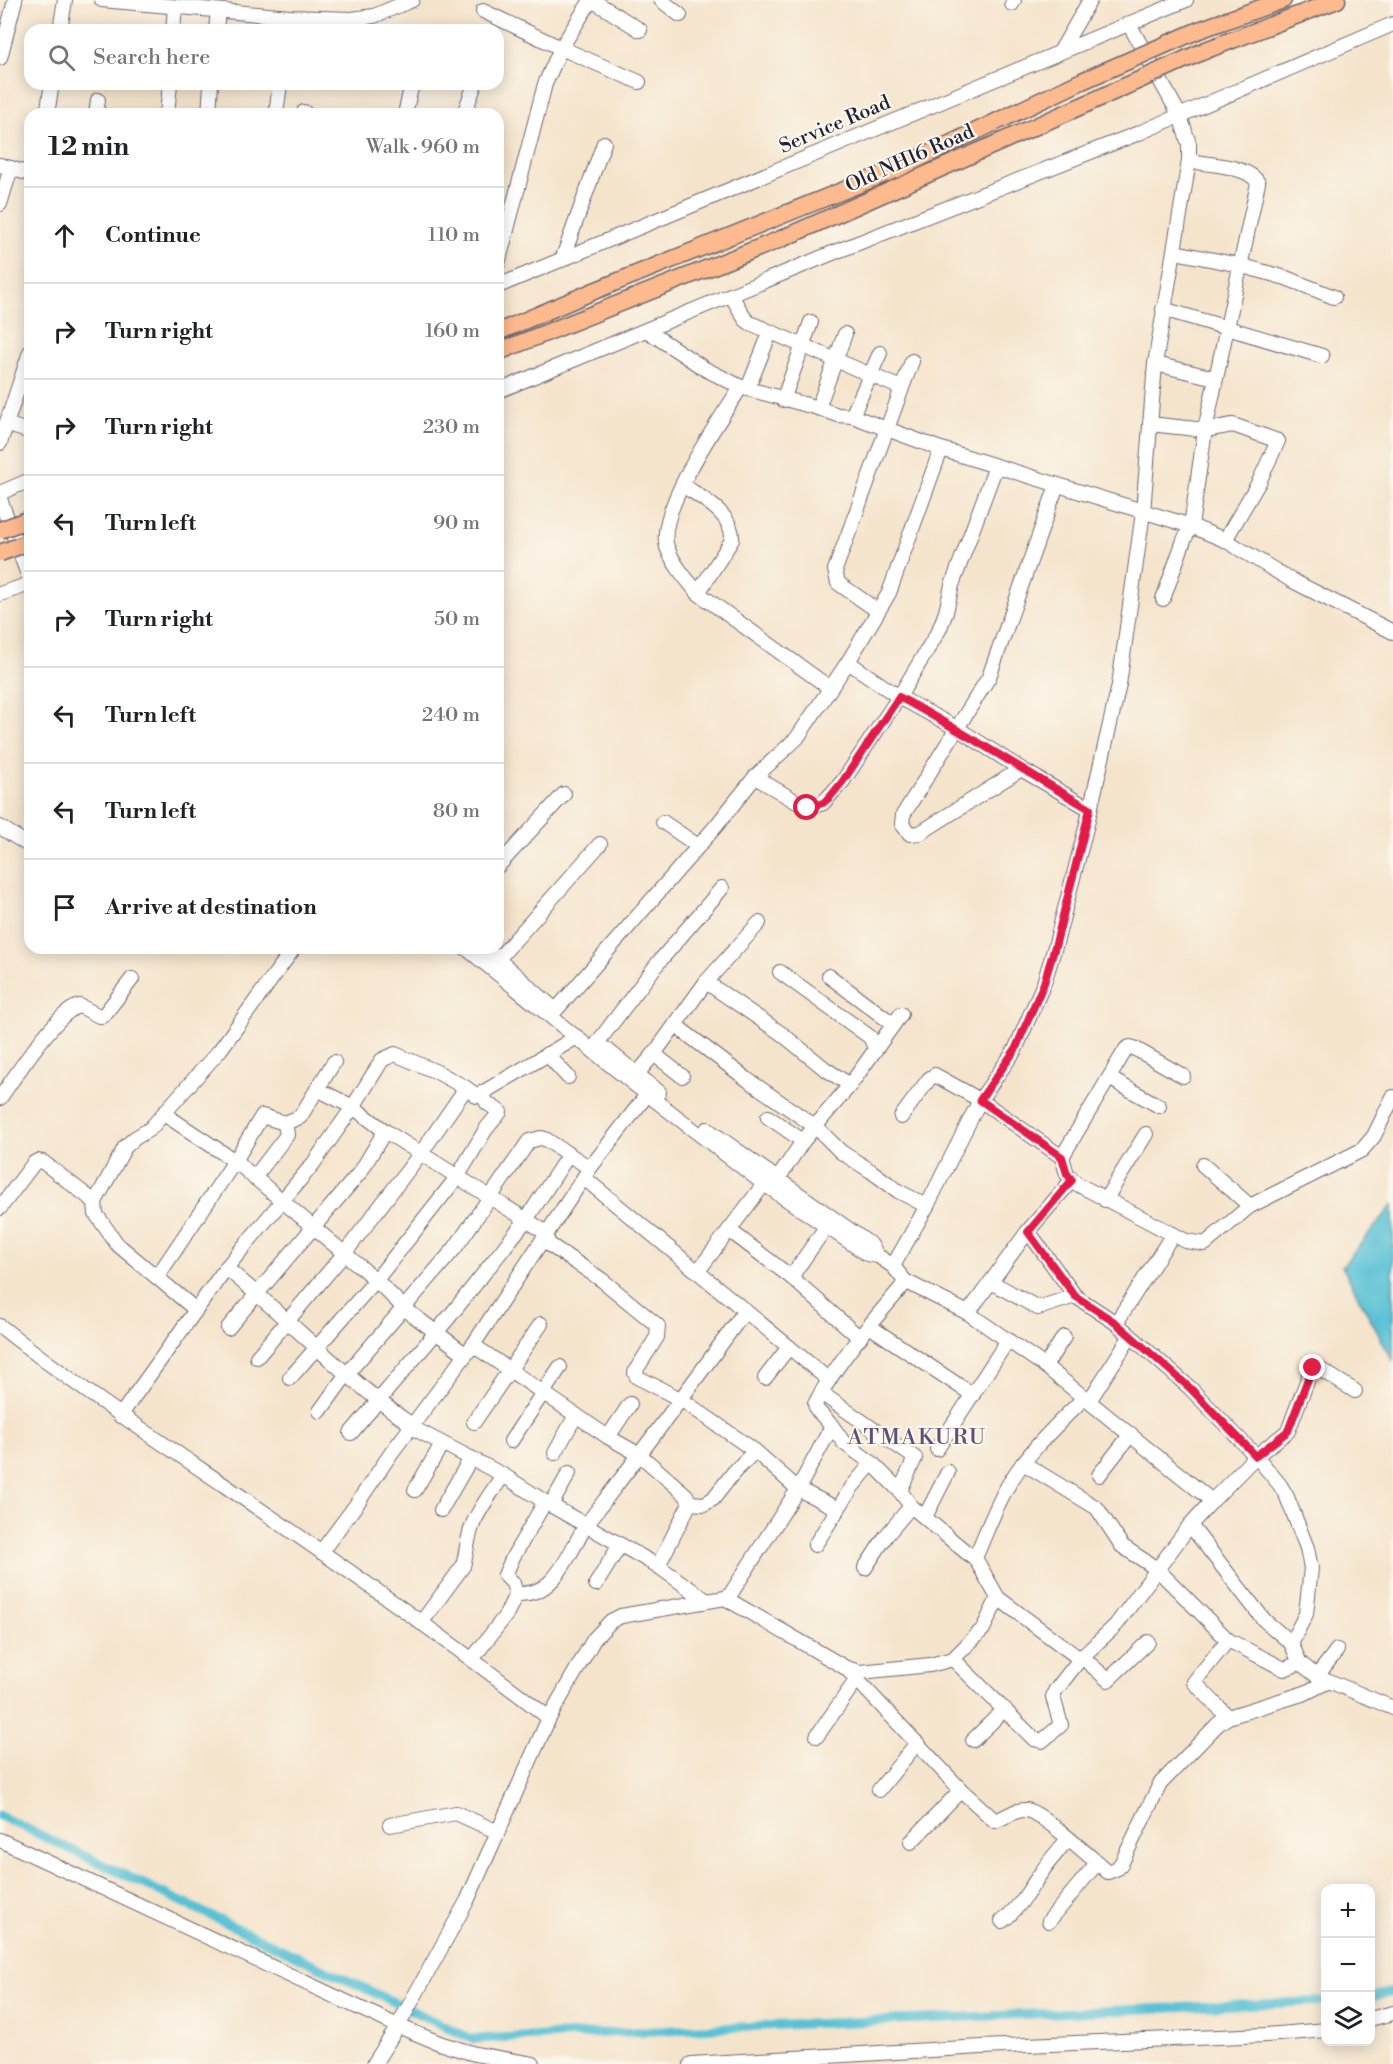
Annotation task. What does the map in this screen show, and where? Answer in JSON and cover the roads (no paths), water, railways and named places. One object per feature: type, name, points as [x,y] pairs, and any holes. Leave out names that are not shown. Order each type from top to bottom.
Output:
[{"type":"main road","name":"Old NH16 Road","points":[[504,329],[899,168],[1082,81],[1198,30],[1283,0]]},
{"type":"main road","name":"Old NH16 Road","points":[[504,350],[781,239],[1206,50],[1337,0]]},
{"type":"main road","points":[[0,530],[24,521]]},
{"type":"main road","points":[[0,553],[24,544]]},
{"type":"street","points":[[0,58],[15,0]]},
{"type":"street","points":[[61,24],[65,0]]},
{"type":"street","points":[[102,0],[218,11],[243,7],[289,24],[374,15],[412,0]]},
{"type":"street","points":[[504,241],[545,84],[561,48],[591,0],[640,30]]},
{"type":"street","points":[[661,0],[680,15]]},
{"type":"street","points":[[1060,52],[1090,0]]},
{"type":"street","name":"Service Road","points":[[504,284],[1186,0]]},
{"type":"street","points":[[174,24],[175,8]]},
{"type":"street","points":[[217,24],[218,11]]},
{"type":"street","points":[[483,11],[496,24]]},
{"type":"street","points":[[893,1266],[959,1147],[980,1100],[1015,1050],[1044,983],[1090,809],[1119,685],[1143,512],[1155,364],[1189,161],[1189,144],[1180,116],[1128,24]]},
{"type":"street","points":[[504,389],[731,295],[1180,116],[1393,24]]},
{"type":"street","points":[[504,28],[561,48],[639,82]]},
{"type":"street","points":[[48,108],[51,90]]},
{"type":"street","points":[[168,108],[169,90]]},
{"type":"street","points":[[209,108],[211,90]]},
{"type":"street","points":[[277,108],[279,90]]},
{"type":"street","points":[[406,108],[411,90]]},
{"type":"street","points":[[467,108],[473,90]]},
{"type":"street","points":[[562,260],[604,143]]},
{"type":"street","points":[[1163,599],[1191,526],[1215,378],[1258,183],[1255,177],[1240,170],[1189,161]]},
{"type":"street","points":[[0,204],[5,166],[24,172]]},
{"type":"street","points":[[1175,252],[1239,265],[1287,278],[1334,297]]},
{"type":"street","points":[[731,295],[745,319],[771,333],[836,358],[901,388]]},
{"type":"street","points":[[1163,309],[1322,356]]},
{"type":"street","points":[[783,400],[811,322]]},
{"type":"street","points":[[646,330],[705,369],[744,387],[838,415],[852,416],[940,449],[1191,526],[1225,540],[1291,580],[1393,632]]},
{"type":"street","points":[[771,333],[744,387],[709,435],[683,484],[671,508],[665,539],[667,548],[698,593],[830,688]]},
{"type":"street","points":[[818,408],[845,334]]},
{"type":"street","points":[[852,416],[880,353]]},
{"type":"street","points":[[878,611],[838,584],[835,570],[912,362]]},
{"type":"street","points":[[1155,364],[1215,378]]},
{"type":"street","points":[[0,442],[24,377]]},
{"type":"street","points":[[6,424],[24,430]]},
{"type":"street","points":[[1150,424],[1205,430],[1233,425],[1278,441],[1259,482],[1225,540]]},
{"type":"street","points":[[556,1010],[716,826],[755,777],[797,738],[848,662],[878,611],[895,576],[940,449]]},
{"type":"street","points":[[755,777],[807,808],[823,803],[843,781],[899,697],[939,630],[952,585],[996,466]]},
{"type":"street","points":[[0,492],[24,482]]},
{"type":"street","points":[[683,484],[723,516],[733,531],[732,540],[698,593]]},
{"type":"street","points":[[1021,769],[920,833],[910,834],[902,824],[903,815],[958,729],[997,660],[1057,485]]},
{"type":"street","points":[[0,499],[24,565]]},
{"type":"street","points":[[0,594],[24,584]]},
{"type":"street","points":[[848,662],[899,697],[958,729],[1090,809]]},
{"type":"street","points":[[504,859],[564,794]]},
{"type":"street","points":[[663,822],[698,846]]},
{"type":"street","points":[[0,827],[24,842]]},
{"type":"street","points":[[504,952],[600,844]]},
{"type":"street","points":[[598,1042],[658,963],[722,888]]},
{"type":"street","points":[[637,1074],[706,982],[759,923]]},
{"type":"street","points":[[196,1310],[117,1244],[96,1214],[95,1202],[125,1147],[150,1129],[220,1050],[290,954]]},
{"type":"street","points":[[473,954],[577,1037],[650,1091],[692,1118],[826,1227],[893,1266],[904,1281],[968,1313],[1045,1366],[1212,1501]]},
{"type":"street","points":[[492,954],[556,1010],[637,1074],[650,1091]]},
{"type":"street","points":[[498,959],[502,954]]},
{"type":"street","points":[[780,972],[870,1037],[875,1048]]},
{"type":"street","points":[[698,1271],[729,1230],[850,1085],[897,1019],[829,976]]},
{"type":"street","points":[[0,1098],[35,1046],[71,1010],[80,1006],[103,1016],[132,979]]},
{"type":"street","points":[[706,982],[782,1034],[824,1068],[850,1085]]},
{"type":"street","points":[[675,1025],[816,1127],[841,1152],[872,1171],[898,1191],[927,1206]]},
{"type":"street","points":[[120,1416],[226,1268],[314,1164],[382,1060],[395,1054],[437,1072],[477,1096],[577,1037]]},
{"type":"street","points":[[1062,1157],[1126,1049],[1130,1047],[1183,1076]]},
{"type":"street","points":[[547,1054],[568,1077]]},
{"type":"street","points":[[654,1054],[681,1076]]},
{"type":"street","points":[[157,1277],[235,1161],[262,1116],[285,1123],[300,1117],[334,1062]]},
{"type":"street","points":[[901,1117],[929,1079],[935,1075],[980,1100],[1062,1157],[1067,1174],[1072,1180],[1105,1200],[1173,1234],[1186,1240],[1205,1244],[1250,1206],[1362,1150],[1374,1136],[1393,1097]]},
{"type":"street","points":[[1109,1078],[1158,1106]]},
{"type":"street","points":[[257,1357],[344,1254],[421,1153],[466,1088]]},
{"type":"street","points":[[317,1089],[353,1107],[385,1131],[547,1233]]},
{"type":"street","points":[[321,1552],[469,1350],[587,1173],[650,1091]]},
{"type":"street","points":[[290,1378],[376,1280],[458,1176],[486,1129],[500,1112],[487,1103],[482,1093]]},
{"type":"street","points":[[164,1114],[235,1161],[376,1280],[405,1308],[436,1332],[510,1370],[608,1437],[640,1455],[686,1496],[690,1503]]},
{"type":"street","points":[[768,1117],[803,1141]]},
{"type":"street","points":[[254,1178],[287,1135],[285,1123]]},
{"type":"street","points":[[228,1328],[361,1171],[385,1131]]},
{"type":"street","points":[[1105,1200],[1146,1134]]},
{"type":"street","points":[[320,1411],[346,1375],[455,1248],[529,1141],[541,1138],[569,1154],[587,1173],[698,1271],[829,1380]]},
{"type":"street","points":[[351,1433],[526,1220],[569,1154]]},
{"type":"street","points":[[0,1208],[34,1163],[38,1161],[43,1162],[95,1202]]},
{"type":"street","points":[[1203,1165],[1250,1206]]},
{"type":"street","points":[[968,1313],[1028,1232],[1072,1180]]},
{"type":"street","points":[[770,1182],[871,1245],[872,1255]]},
{"type":"street","points":[[791,1277],[826,1227]]},
{"type":"street","points":[[729,1230],[791,1277],[860,1338]]},
{"type":"street","points":[[1028,1232],[1075,1296],[1116,1323],[1190,1388],[1256,1456],[1280,1485],[1307,1548],[1311,1568],[1306,1614],[1291,1643]]},
{"type":"street","points":[[547,1233],[547,1243],[602,1280],[658,1326],[657,1337],[635,1373],[637,1377],[682,1400],[755,1451],[798,1489],[838,1509]]},
{"type":"street","points":[[1116,1323],[1173,1234]]},
{"type":"street","points":[[226,1268],[259,1294],[346,1375],[378,1402],[409,1423],[411,1427],[503,1475],[658,1566],[707,1601]]},
{"type":"street","points":[[904,1281],[901,1288],[868,1326],[829,1380],[815,1404],[817,1410],[844,1443],[872,1463],[900,1491],[911,1506],[975,1558],[998,1598],[1108,1680],[1148,1642]]},
{"type":"street","points":[[991,1282],[1038,1308],[1075,1296]]},
{"type":"street","points":[[516,1594],[540,1591],[554,1579],[586,1525],[682,1400],[745,1311]]},
{"type":"street","points":[[474,1422],[541,1324]]},
{"type":"street","points":[[0,1326],[42,1360],[120,1416],[473,1658],[549,1718]]},
{"type":"street","points":[[868,1326],[973,1395]]},
{"type":"street","points":[[1045,1366],[1064,1337]]},
{"type":"street","points":[[1085,1397],[1091,1398],[1130,1337]]},
{"type":"street","points":[[937,1449],[1008,1340]]},
{"type":"street","points":[[765,1378],[789,1347]]},
{"type":"street","points":[[511,1441],[560,1367]]},
{"type":"street","points":[[954,1659],[1034,1739],[1042,1741],[1061,1725],[1053,1697],[1055,1691],[1080,1657],[1116,1625],[1191,1525],[1212,1501],[1256,1456],[1288,1431],[1313,1368],[1317,1368],[1355,1391]]},
{"type":"street","points":[[821,1393],[915,1458],[900,1491]]},
{"type":"street","points":[[975,1558],[1006,1490],[1023,1463],[1044,1437],[1085,1397]]},
{"type":"street","points":[[608,1437],[630,1404]]},
{"type":"street","points":[[555,1453],[576,1415]]},
{"type":"street","points":[[374,2064],[467,1901],[549,1718],[594,1639],[611,1621],[621,1616],[725,1598],[735,1589],[798,1489],[832,1426]]},
{"type":"street","points":[[1099,1475],[1131,1434]]},
{"type":"street","points":[[415,1490],[442,1444]]},
{"type":"street","points":[[690,1503],[704,1504],[713,1499],[734,1472],[755,1451]]},
{"type":"street","points":[[441,1510],[471,1458]]},
{"type":"street","points":[[815,1545],[872,1463]]},
{"type":"street","points":[[1023,1463],[1097,1508],[1122,1546],[1157,1569],[1228,1641],[1284,1669],[1300,1663]]},
{"type":"street","points":[[925,1517],[948,1472]]},
{"type":"street","points":[[473,1658],[506,1615],[516,1594],[513,1583],[505,1575],[513,1557],[568,1473]]},
{"type":"street","points":[[421,1623],[463,1566],[473,1522],[503,1475]]},
{"type":"street","points":[[658,1566],[690,1503]]},
{"type":"street","points":[[865,1568],[886,1536],[911,1506]]},
{"type":"street","points":[[1191,1525],[1264,1620],[1291,1643],[1300,1663],[1323,1679],[1393,1708]]},
{"type":"street","points":[[596,1584],[620,1545]]},
{"type":"street","points":[[725,1598],[846,1668],[860,1672],[930,1665],[954,1659],[983,1629],[998,1598]]},
{"type":"street","points":[[1228,1641],[1194,1682],[1228,1717]]},
{"type":"street","points":[[846,1668],[961,1790],[995,1821],[1017,1810],[1027,1810],[1042,1817],[1108,1872],[1118,1868],[1160,1784],[1218,1724],[1228,1717],[1305,1693],[1323,1679],[1337,1650]]},
{"type":"street","points":[[817,1736],[857,1679]]},
{"type":"street","points":[[973,1740],[1005,1709]]},
{"type":"street","points":[[879,1790],[917,1743]]},
{"type":"street","points":[[912,1842],[961,1790]]},
{"type":"street","points":[[390,1825],[456,1813],[498,1832]]},
{"type":"street","points":[[1002,1921],[1014,1913],[1068,1839]]},
{"type":"street","points":[[0,1840],[400,2021],[442,2044],[475,2054],[533,2064]]},
{"type":"street","points":[[1049,1921],[1097,1863]]},
{"type":"street","points":[[1375,2018],[1393,2013]]},
{"type":"street","points":[[691,2064],[1321,2030]]},
{"type":"water","points":[[1393,1205],[1393,1361],[1342,1266]]},
{"type":"waterway","points":[[0,1816],[472,2039],[1321,2001]]},
{"type":"waterway","points":[[1375,1996],[1393,1992]]},
{"type":"district","name":"ATMAKURU","points":[[917,1437]]}]
